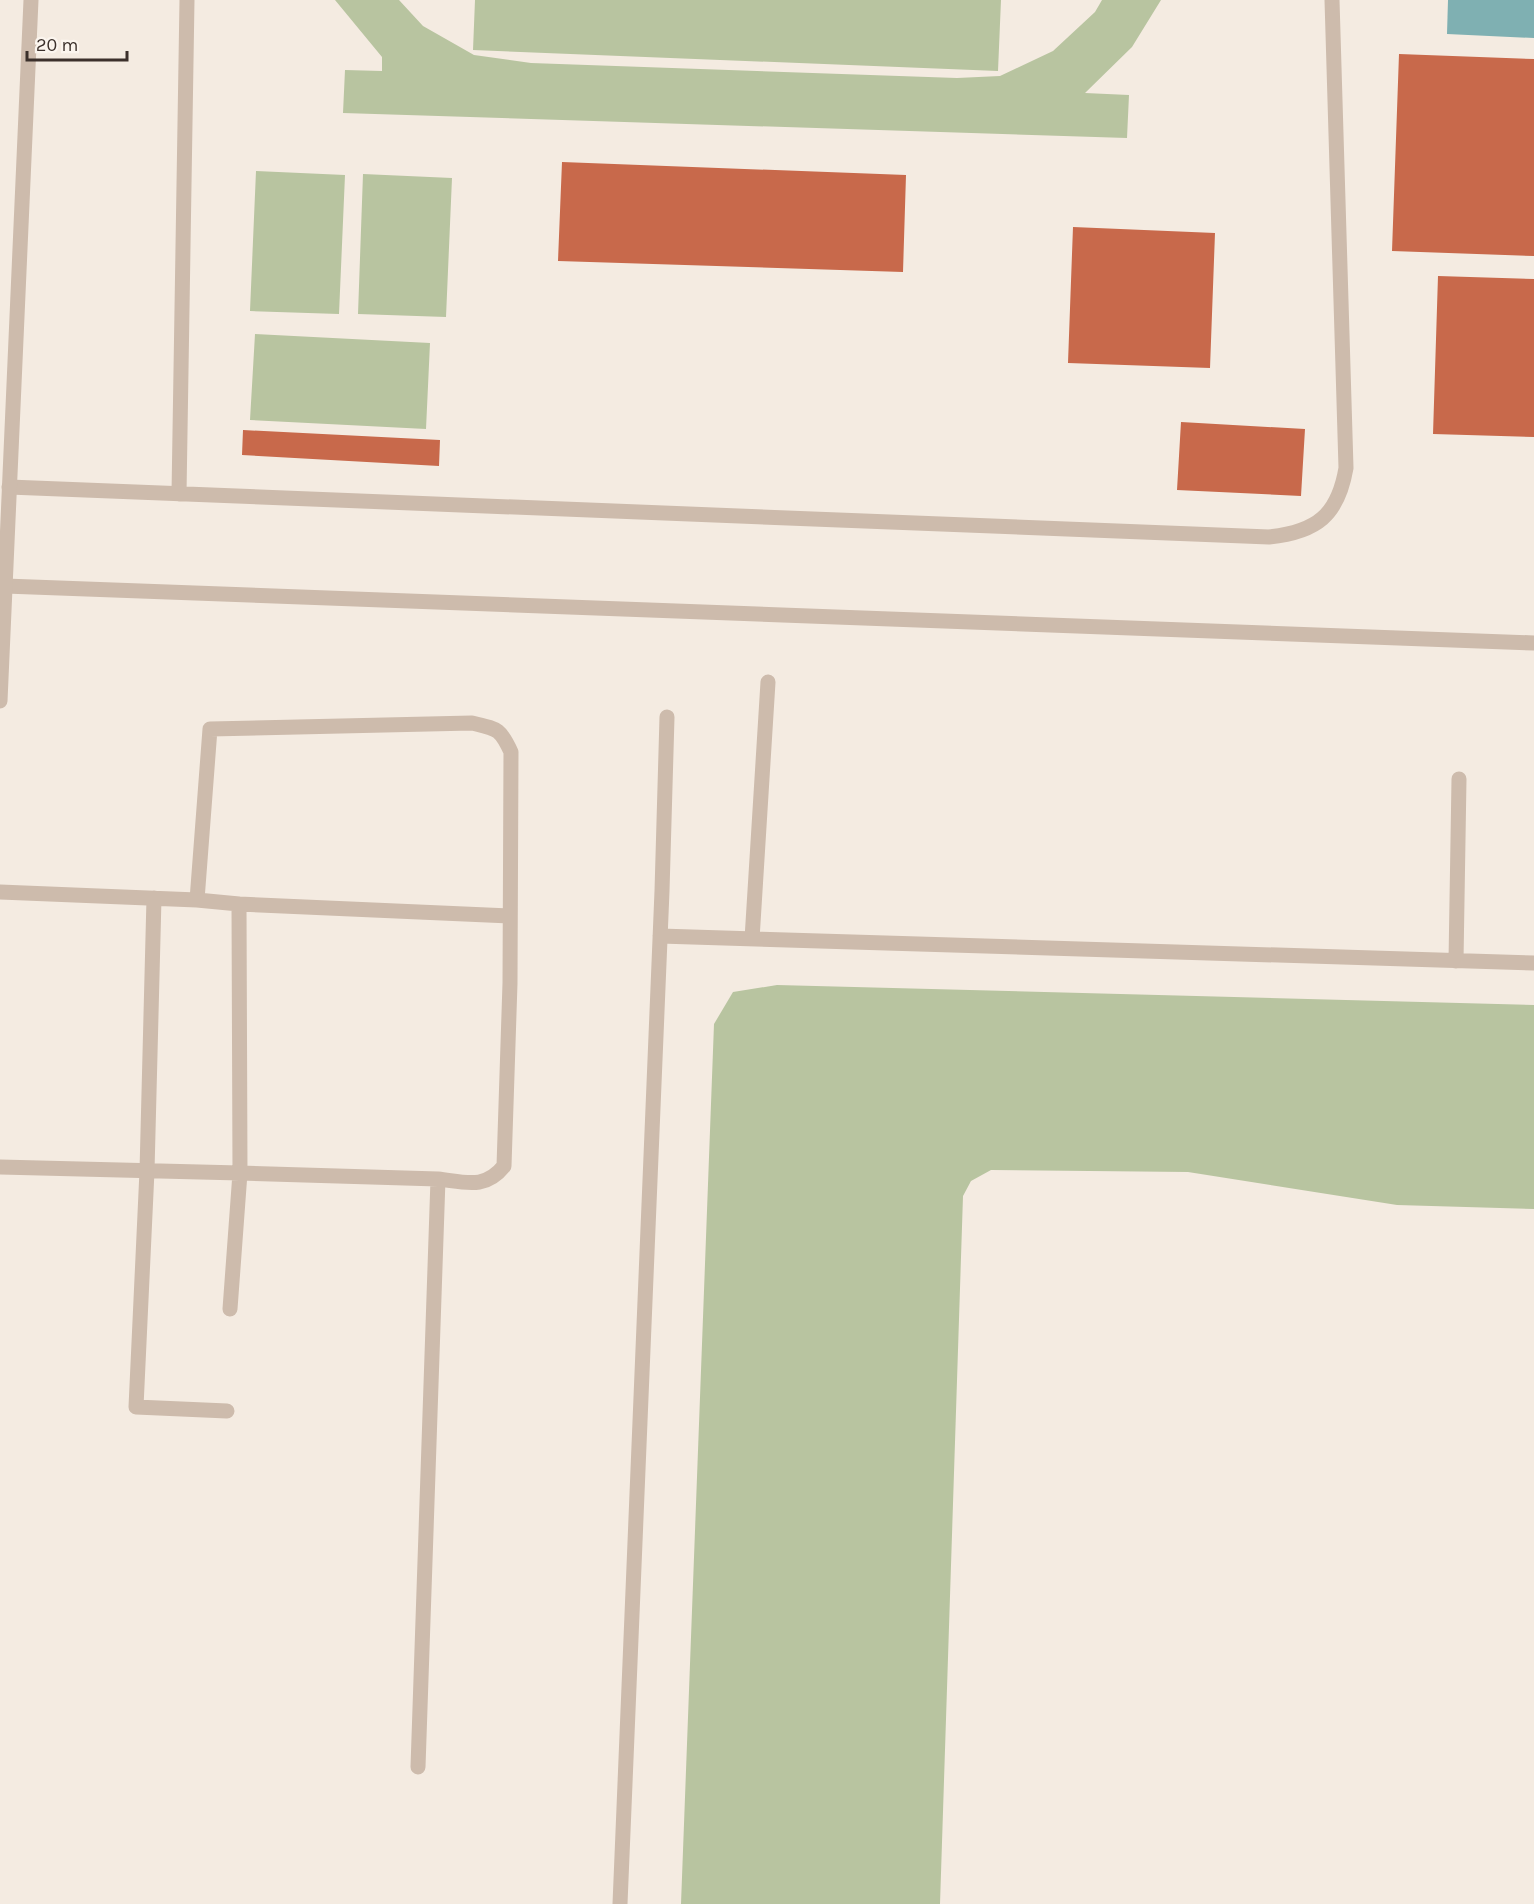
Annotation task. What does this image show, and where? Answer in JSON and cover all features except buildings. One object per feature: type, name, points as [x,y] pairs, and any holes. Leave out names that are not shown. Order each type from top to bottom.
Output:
[{"type":"street","points":[[0,701],[31,0]]},
{"type":"street","points":[[179,494],[187,0]]},
{"type":"street","points":[[9,487],[1269,537],[1293,535],[1313,526],[1330,510],[1342,490],[1346,468],[1332,0]]},
{"type":"street","points":[[5,586],[1534,643]]},
{"type":"street","points":[[752,939],[768,682]]},
{"type":"street","points":[[620,1904],[667,717]]},
{"type":"street","points":[[0,1167],[438,1179],[471,1183],[483,1182],[495,1177],[504,1166],[511,753],[497,729],[472,723],[210,729],[197,900]]},
{"type":"street","points":[[1456,961],[1459,779]]},
{"type":"street","points":[[0,892],[510,916]]},
{"type":"street","points":[[154,898],[147,1171],[136,1407],[226,1411]]},
{"type":"street","points":[[230,1309],[240,1173],[239,904]]},
{"type":"street","points":[[660,936],[1534,963]]},
{"type":"street","points":[[418,1767],[438,1179]]},
{"type":"green space","points":[[335,0],[399,0],[423,26],[474,55],[531,63],[957,78],[1000,76],[1053,51],[1095,12],[1102,0],[1161,0],[1132,47],[1085,93],[1129,95],[1127,138],[343,113],[345,70],[382,71],[382,57]]},
{"type":"green space","points":[[475,0],[1001,0],[998,71],[473,50]]},
{"type":"green space","points":[[256,171],[345,175],[339,314],[250,311]]},
{"type":"green space","points":[[363,174],[452,178],[446,317],[358,314]]},
{"type":"green space","points":[[255,334],[430,343],[426,429],[250,420]]},
{"type":"green space","points":[[777,985],[1534,1005],[1534,1209],[1397,1205],[1188,1172],[991,1170],[971,1181],[963,1196],[940,1904],[681,1904],[714,1024],[733,992]]},
{"type":"water","points":[[1448,0],[1534,0],[1534,38],[1447,34]]}]
